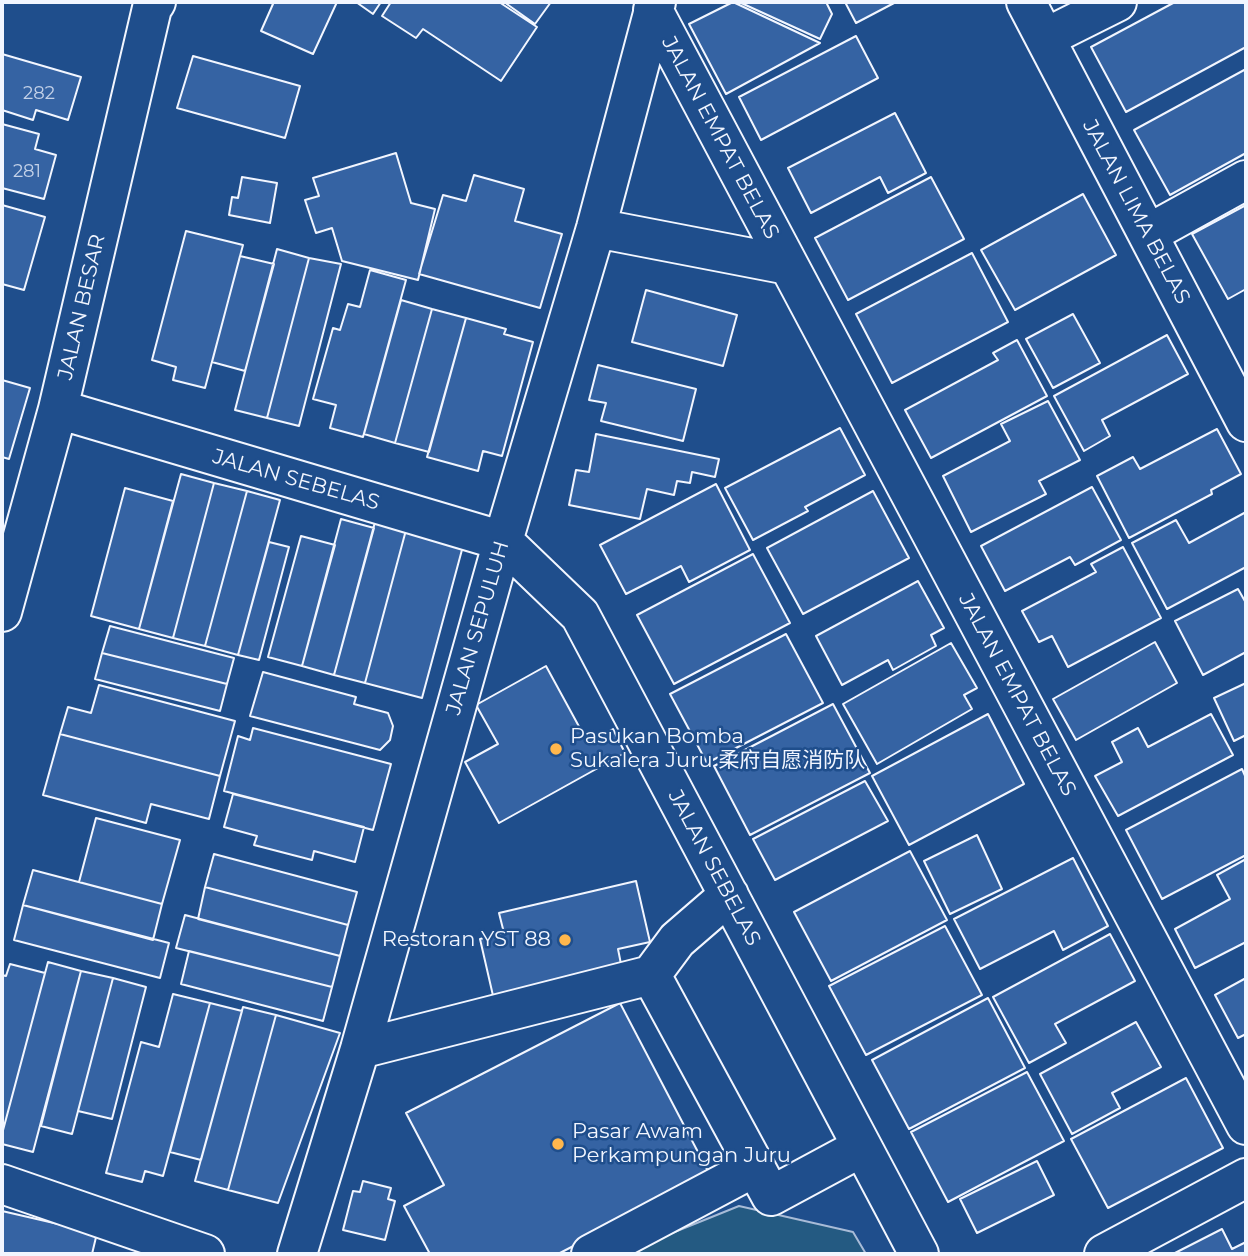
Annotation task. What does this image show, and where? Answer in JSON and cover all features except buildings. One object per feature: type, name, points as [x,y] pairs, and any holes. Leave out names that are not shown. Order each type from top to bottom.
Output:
[{"type":"street","name":"JALAN LIMA BELAS","points":[[1026,2],[1246,422]]},
{"type":"street","points":[[1045,38],[1117,2]]},
{"type":"street","name":"JALAN BESAR","points":[[2,612],[58,410],[152,4]]},
{"type":"street","name":"JALAN SEPULUH","points":[[297,1254],[360,1049],[503,541],[596,228],[654,6]]},
{"type":"street","name":"JALAN EMPAT BELAS","points":[[654,6],[788,265],[1246,1125]]},
{"type":"street","points":[[1148,234],[1246,180]]},
{"type":"street","name":"JALAN EMPAT BELAS","points":[[596,228],[788,265]]},
{"type":"street","name":"JALAN SEBELAS","points":[[58,410],[503,541],[580,615],[919,1254]]},
{"type":"street","points":[[360,1049],[651,975],[677,940],[729,895]]},
{"type":"street","points":[[651,975],[771,1196],[862,1147]]},
{"type":"street","points":[[591,1254],[755,1167]]},
{"type":"street","points":[[1104,1254],[1246,1178]]},
{"type":"street","points":[[2,1184],[205,1254]]},
{"type":"shaded area","points":[[739,1206],[853,1232],[866,1254],[620,1254]]},
{"type":"place","name":"Pasukan Bomba Sukalera Juru 柔府自愿消防队","points":[[556,749]]},
{"type":"place","name":"Restoran YST 88","points":[[565,940]]},
{"type":"place","name":"Pasar Awam Perkampungan Juru","points":[[558,1144]]}]
